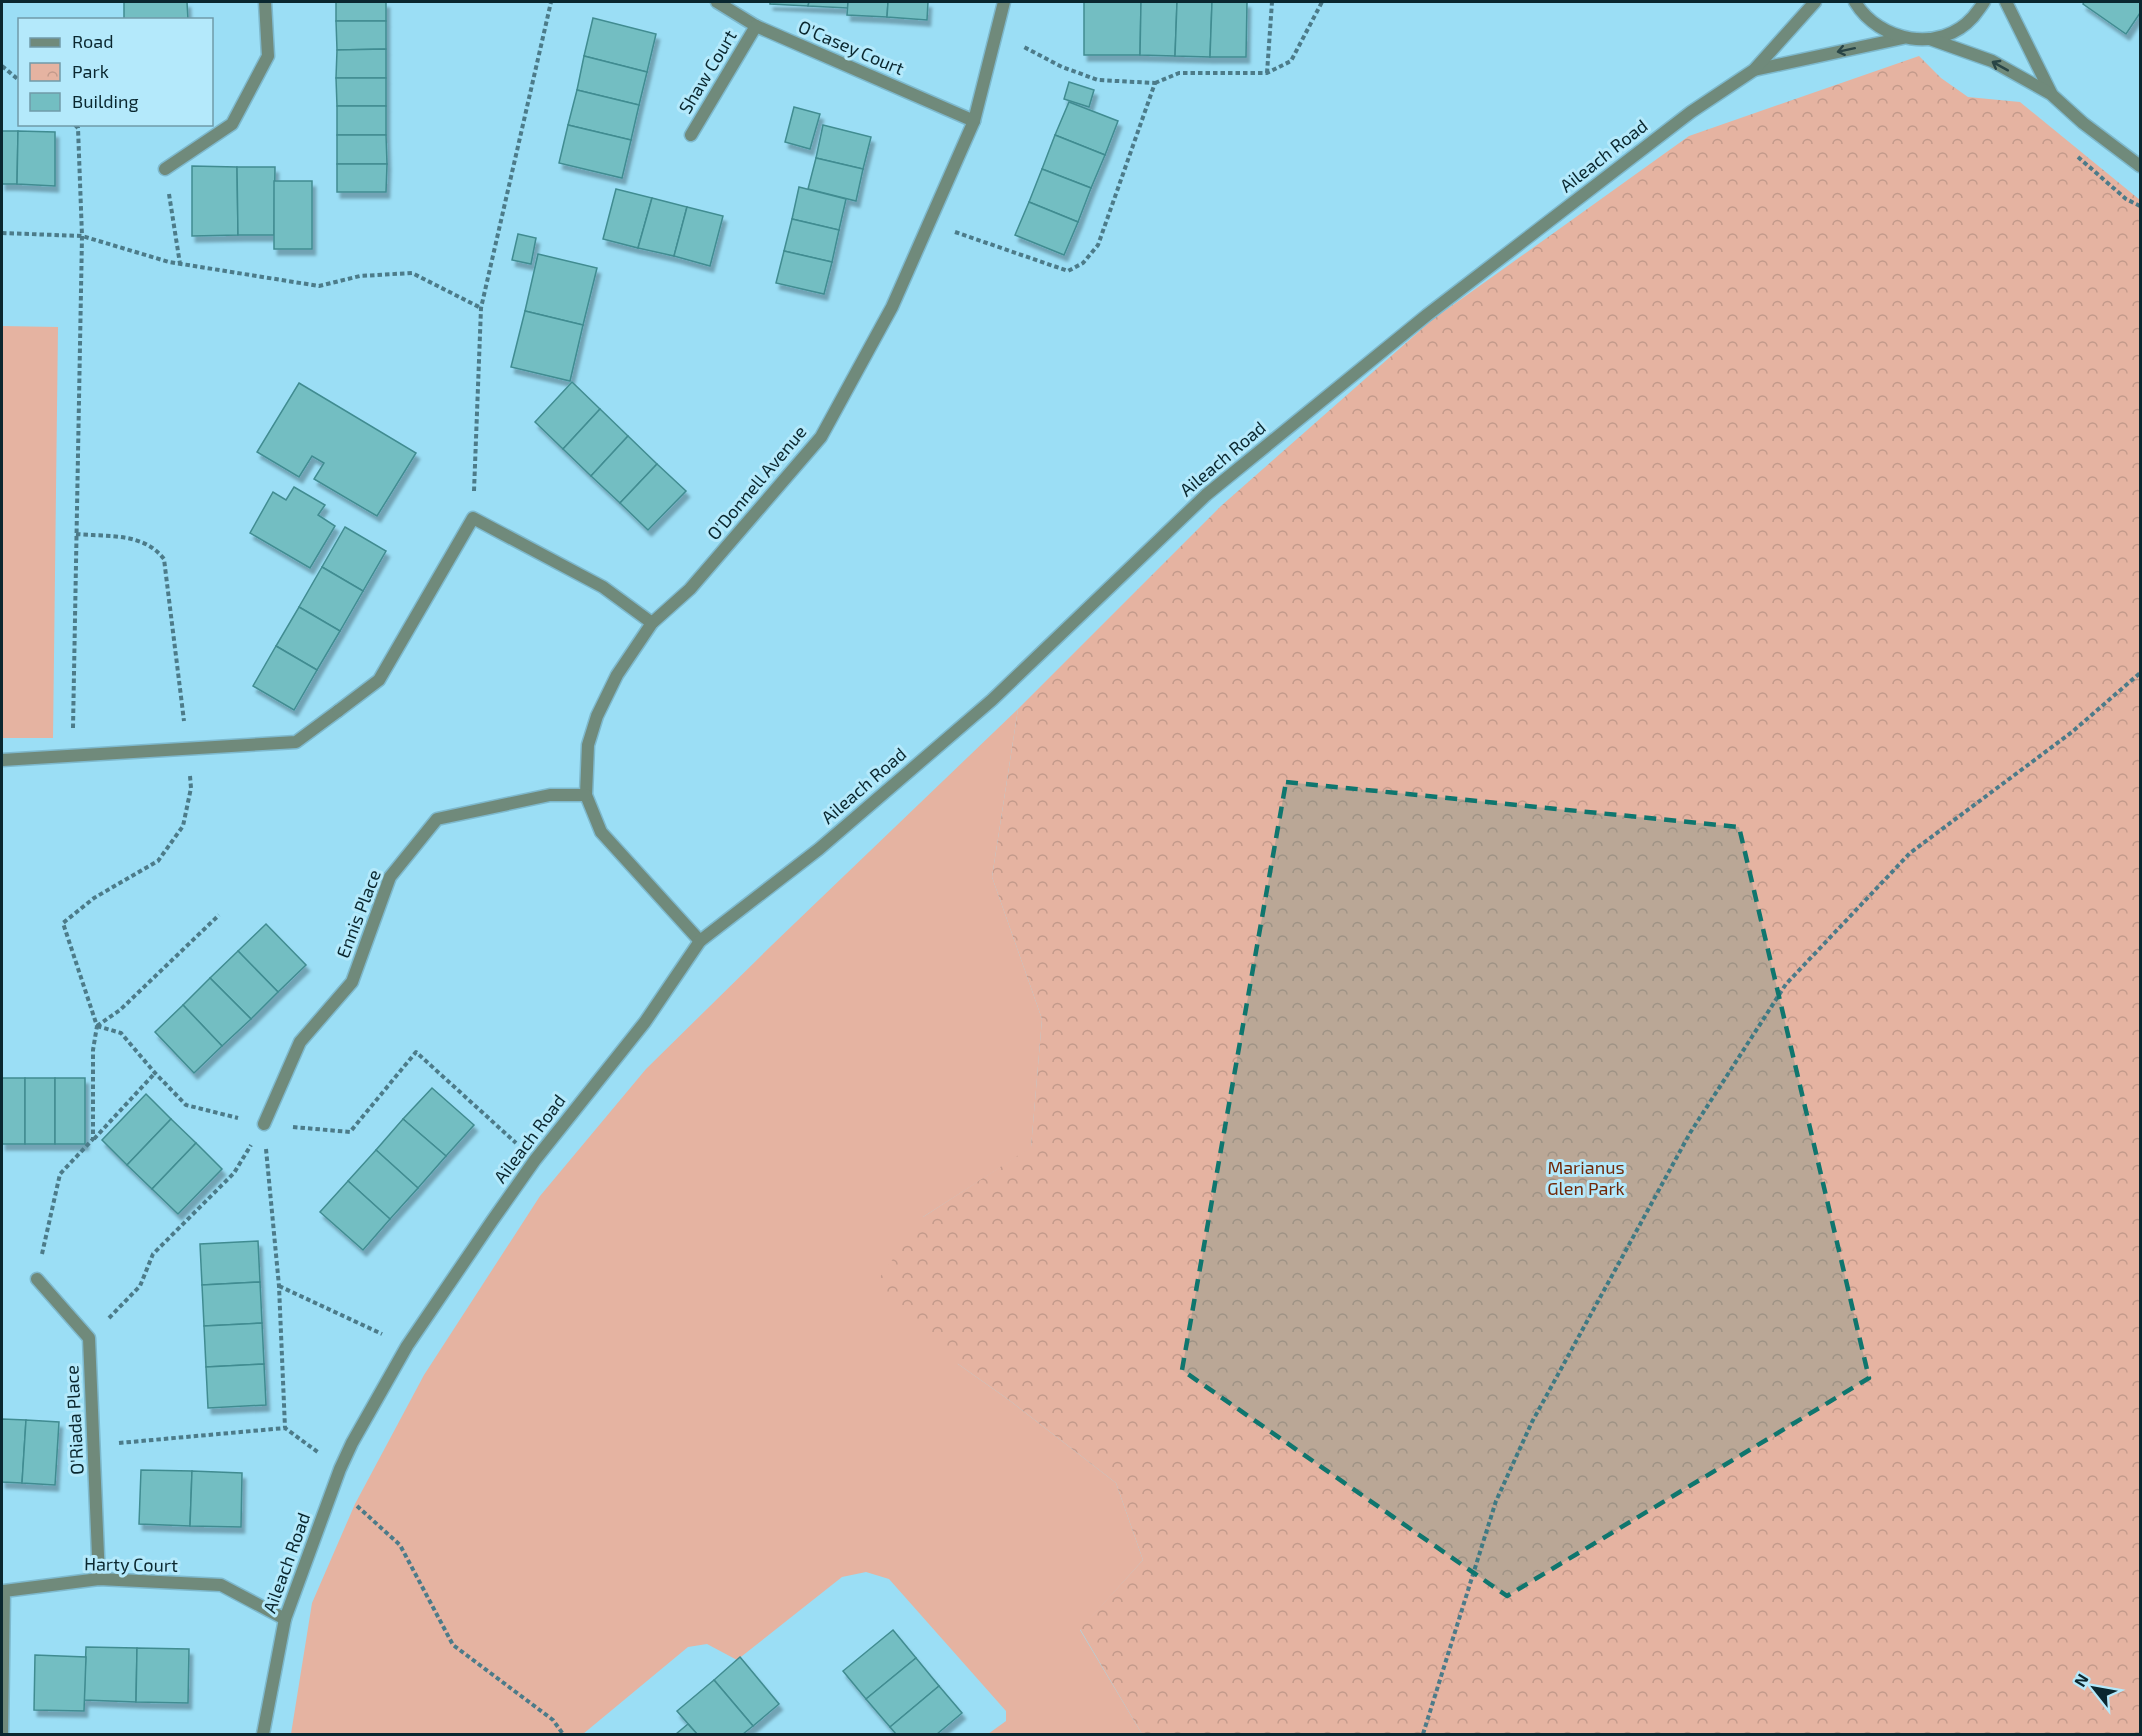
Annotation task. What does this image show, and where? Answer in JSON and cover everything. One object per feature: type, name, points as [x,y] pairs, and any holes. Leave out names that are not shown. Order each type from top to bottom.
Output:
[{"type":"street","points":[[165,169],[232,124],[268,56],[265,2]]},
{"type":"street","name":"O'Casey Court","points":[[717,2],[756,26],[974,121]]},
{"type":"street","name":"O'Donnell Avenue","points":[[700,941],[601,832],[586,795],[588,745],[597,716],[618,675],[652,623],[690,589],[821,437],[892,306],[974,121],[1004,2]]},
{"type":"street","name":"Aileach Road","points":[[263,1734],[285,1619],[340,1469],[352,1443],[407,1346],[535,1160],[645,1022],[700,941],[819,849],[992,700],[1206,495],[1436,308],[1691,112],[1754,70],[1815,2]]},
{"type":"street","points":[[1855,2],[1861,12],[1880,29],[1903,38],[1930,39],[1992,61],[2051,94],[2083,123],[2140,166]]},
{"type":"street","points":[[1930,39],[1953,32],[1972,18],[1984,2]]},
{"type":"street","points":[[2006,2],[2051,94]]},
{"type":"street","name":"Shaw Court","points":[[692,135],[756,26]]},
{"type":"street","name":"Aileach Road","points":[[1754,70],[1903,38]]},
{"type":"street","points":[[2,759],[296,742],[379,680],[473,518],[603,586],[652,623]]},
{"type":"street","name":"Ennis Place","points":[[264,1124],[300,1042],[352,982],[390,877],[437,819],[550,795],[586,795]]},
{"type":"street","points":[[37,1279],[89,1338]]},
{"type":"street","name":"O'Riada Place","points":[[89,1338],[99,1579]]},
{"type":"street","name":"Harty Court","points":[[2,1734],[4,1591],[99,1579],[221,1585],[285,1619]]},
{"type":"path","points":[[473,518],[481,308],[551,2]]},
{"type":"path","points":[[1267,73],[1272,2]]},
{"type":"path","points":[[996,33],[1062,67],[1098,80],[1155,83],[1179,73],[1267,73],[1291,61],[1322,2]]},
{"type":"path","points":[[2,66],[18,79]]},
{"type":"path","points":[[928,223],[1068,271],[1083,263],[1098,245],[1155,83]]},
{"type":"path","points":[[73,755],[82,236],[78,128],[76,126]]},
{"type":"path","points":[[165,169],[180,264]]},
{"type":"path","points":[[2,233],[82,236],[180,264],[319,286],[360,276],[412,273],[481,308]]},
{"type":"path","points":[[76,534],[135,538],[156,549],[164,559],[191,788],[183,826],[158,861],[94,898],[63,923],[97,1026],[93,1050],[93,1139]]},
{"type":"path","points":[[1423,1734],[1496,1501],[1532,1422],[1690,1133],[1786,984],[1910,853],[2072,732],[2140,673]]},
{"type":"path","points":[[97,1026],[120,1010],[219,915]]},
{"type":"path","points":[[97,1026],[121,1033],[186,1105],[264,1124],[350,1132],[416,1052],[535,1160]]},
{"type":"path","points":[[37,1279],[60,1174],[155,1073]]},
{"type":"path","points":[[264,1124],[279,1286],[285,1428]]},
{"type":"path","points":[[89,1338],[140,1286],[153,1254],[234,1173],[264,1124]]},
{"type":"path","points":[[279,1286],[407,1346]]},
{"type":"path","points":[[95,1445],[285,1428],[340,1469]]},
{"type":"path","points":[[334,1485],[400,1545],[453,1645],[553,1720],[563,1734]]},
{"type":"highlighted area","points":[[1286,782],[1739,827],[1869,1378],[1507,1596],[1182,1370]]},
{"type":"green space","name":"Marianus Glen Park","points":[[1919,56],[1941,78],[1968,97],[2020,102],[2140,200],[2140,1734],[1142,1734],[1080,1629],[1143,1560],[1116,1483],[1009,1400],[958,1364],[875,1284],[923,1217],[1031,1147],[1042,1019],[992,877],[1018,709],[1221,506],[1432,320],[1689,136]]},
{"type":"green space","points":[[2,326],[58,327],[53,738],[2,738]]},
{"type":"green space","points":[[1018,709],[992,877],[1042,1019],[1031,1148],[923,1217],[958,1364],[1009,1400],[1116,1483],[1143,1560],[1080,1630],[1142,1734],[988,1734],[1006,1721],[1006,1711],[889,1579],[866,1572],[842,1577],[737,1660],[707,1644],[688,1647],[583,1734],[291,1734],[312,1603],[355,1504],[424,1375],[540,1196],[646,1069]]},
{"type":"building","points":[[124,2],[187,2],[188,18],[124,18]]},
{"type":"building","points":[[336,2],[386,2],[386,21],[336,21]]},
{"type":"building","points":[[770,2],[809,2],[808,6],[770,4]]},
{"type":"building","points":[[809,2],[848,2],[848,8],[808,6]]},
{"type":"building","points":[[848,2],[888,2],[887,17],[847,15]]},
{"type":"building","points":[[888,2],[928,2],[927,20],[887,17]]},
{"type":"building","points":[[1084,2],[1141,2],[1140,55],[1084,55]]},
{"type":"building","points":[[1141,2],[1177,2],[1175,56],[1140,55]]},
{"type":"building","points":[[1177,2],[1212,2],[1210,57],[1175,56]]},
{"type":"building","points":[[1212,2],[1247,2],[1246,57],[1210,57]]},
{"type":"building","points":[[2084,2],[2140,2],[2140,13],[2126,34],[2083,4]]},
{"type":"building","points":[[593,18],[656,34],[647,72],[584,56]]},
{"type":"building","points":[[336,21],[386,21],[386,49],[337,50]]},
{"type":"building","points":[[386,49],[386,78],[336,78],[337,50]]},
{"type":"building","points":[[584,56],[647,72],[639,105],[577,90]]},
{"type":"building","points":[[336,78],[386,78],[386,106],[337,106]]},
{"type":"building","points":[[1069,82],[1094,90],[1089,107],[1064,99]]},
{"type":"building","points":[[577,90],[639,105],[631,140],[568,125]]},
{"type":"building","points":[[1069,102],[1118,121],[1105,155],[1055,135]]},
{"type":"building","points":[[337,106],[386,106],[386,135],[337,135]]},
{"type":"building","points":[[794,107],[820,114],[810,149],[785,142]]},
{"type":"building","points":[[568,125],[631,140],[622,178],[559,163]]},
{"type":"building","points":[[823,125],[871,137],[863,169],[816,158]]},
{"type":"building","points":[[2,131],[18,131],[17,184],[2,184]]},
{"type":"building","points":[[18,131],[55,132],[55,186],[17,184]]},
{"type":"building","points":[[337,135],[386,135],[387,164],[337,164]]},
{"type":"building","points":[[1055,135],[1105,155],[1091,188],[1042,169]]},
{"type":"building","points":[[816,158],[863,169],[856,201],[808,189]]},
{"type":"building","points":[[337,164],[387,164],[386,192],[337,192]]},
{"type":"building","points":[[192,166],[237,167],[238,235],[192,236]]},
{"type":"building","points":[[237,167],[275,167],[274,235],[238,235]]},
{"type":"building","points":[[1042,169],[1091,188],[1078,222],[1029,202]]},
{"type":"building","points":[[274,181],[312,181],[312,249],[274,249]]},
{"type":"building","points":[[799,187],[846,199],[839,230],[792,219]]},
{"type":"building","points":[[616,189],[652,198],[638,248],[603,239]]},
{"type":"building","points":[[652,198],[687,207],[674,256],[638,248]]},
{"type":"building","points":[[1029,202],[1078,222],[1064,255],[1015,235]]},
{"type":"building","points":[[687,207],[723,216],[710,266],[674,256]]},
{"type":"building","points":[[792,219],[839,230],[832,262],[784,251]]},
{"type":"building","points":[[518,234],[536,238],[531,264],[512,260]]},
{"type":"building","points":[[784,251],[832,262],[824,294],[776,283]]},
{"type":"building","points":[[538,254],[597,268],[583,325],[525,311]]},
{"type":"building","points":[[525,311],[583,325],[570,381],[511,367]]},
{"type":"building","points":[[572,382],[600,409],[563,449],[535,422]]},
{"type":"building","points":[[299,383],[416,453],[377,516],[314,479],[324,463],[312,456],[299,477],[257,452]]},
{"type":"building","points":[[600,409],[628,436],[591,476],[563,449]]},
{"type":"building","points":[[628,436],[657,464],[620,503],[591,476]]},
{"type":"building","points":[[657,464],[686,491],[648,530],[620,503]]},
{"type":"building","points":[[294,487],[325,505],[318,515],[335,526],[310,568],[250,533],[273,492],[286,500]]},
{"type":"building","points":[[345,527],[386,551],[363,591],[322,567]]},
{"type":"building","points":[[322,567],[363,591],[340,631],[299,607]]},
{"type":"building","points":[[299,607],[340,631],[317,670],[276,646]]},
{"type":"building","points":[[276,646],[317,670],[294,710],[253,686]]},
{"type":"building","points":[[266,924],[306,965],[278,992],[238,951]]},
{"type":"building","points":[[238,951],[278,992],[251,1019],[210,978]]},
{"type":"building","points":[[210,978],[251,1019],[222,1046],[183,1005]]},
{"type":"building","points":[[183,1005],[222,1046],[194,1073],[155,1032]]},
{"type":"building","points":[[2,1078],[25,1078],[25,1144],[2,1144]]},
{"type":"building","points":[[25,1078],[55,1078],[55,1144],[25,1144]]},
{"type":"building","points":[[55,1078],[85,1078],[85,1144],[55,1144]]},
{"type":"building","points":[[432,1088],[474,1125],[446,1156],[403,1119]]},
{"type":"building","points":[[146,1094],[171,1119],[127,1165],[102,1140]]},
{"type":"building","points":[[171,1119],[196,1143],[152,1189],[127,1165]]},
{"type":"building","points":[[403,1119],[446,1156],[418,1188],[376,1150]]},
{"type":"building","points":[[196,1143],[222,1169],[178,1214],[152,1189]]},
{"type":"building","points":[[376,1150],[418,1188],[390,1219],[348,1181]]},
{"type":"building","points":[[348,1181],[390,1219],[363,1250],[320,1212]]},
{"type":"building","points":[[258,1241],[260,1282],[202,1285],[200,1244]]},
{"type":"building","points":[[260,1282],[262,1323],[204,1326],[202,1285]]},
{"type":"building","points":[[262,1323],[264,1364],[206,1367],[204,1326]]},
{"type":"building","points":[[264,1364],[266,1405],[208,1408],[206,1367]]},
{"type":"building","points":[[2,1419],[26,1420],[22,1483],[2,1482]]},
{"type":"building","points":[[26,1420],[59,1422],[55,1485],[22,1483]]},
{"type":"building","points":[[141,1470],[192,1471],[190,1526],[139,1524]]},
{"type":"building","points":[[192,1471],[242,1473],[241,1527],[190,1526]]},
{"type":"building","points":[[893,1630],[916,1658],[866,1699],[843,1671]]},
{"type":"building","points":[[86,1647],[137,1648],[136,1702],[84,1700]]},
{"type":"building","points":[[137,1648],[189,1649],[188,1703],[136,1702]]},
{"type":"building","points":[[35,1655],[86,1657],[84,1711],[34,1710]]},
{"type":"building","points":[[740,1657],[779,1704],[753,1726],[714,1680]]},
{"type":"building","points":[[916,1658],[939,1686],[890,1727],[866,1699]]},
{"type":"building","points":[[714,1680],[753,1726],[743,1734],[697,1734],[677,1711]]},
{"type":"building","points":[[939,1686],[962,1713],[937,1734],[896,1734],[890,1727]]},
{"type":"building","points":[[688,1724],[697,1734],[676,1734]]}]
